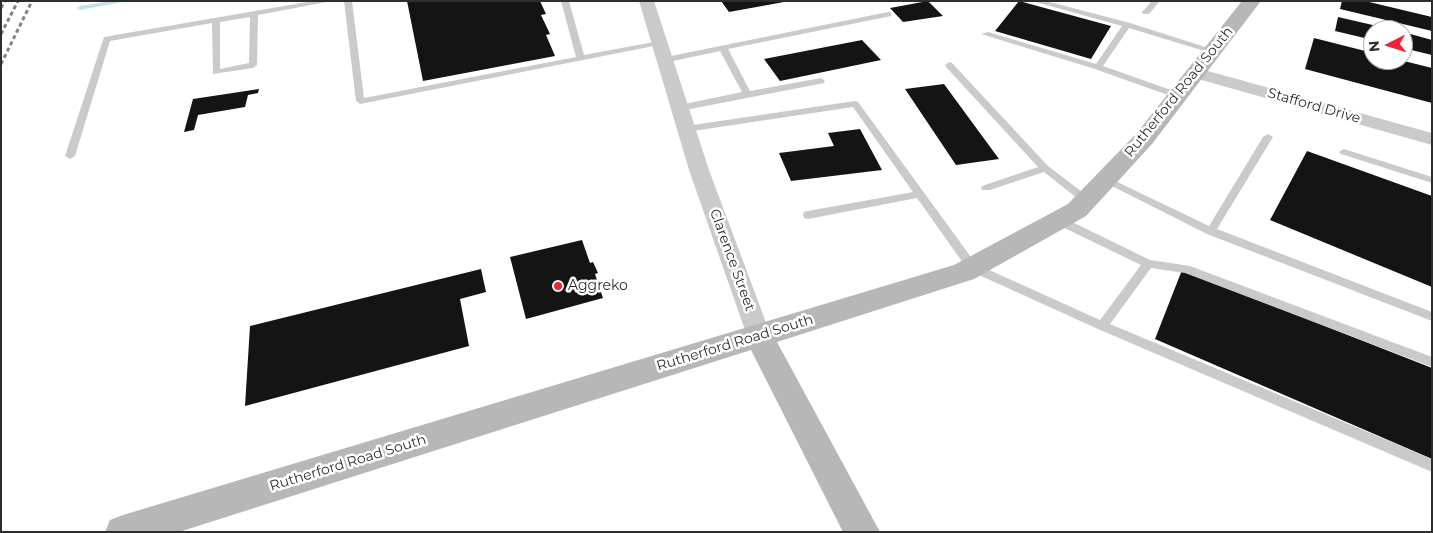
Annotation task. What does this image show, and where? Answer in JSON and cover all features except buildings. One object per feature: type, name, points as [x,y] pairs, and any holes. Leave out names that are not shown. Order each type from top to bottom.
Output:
[{"type":"street","name":"Clarence Street","points":[[646,1],[686,129],[759,336],[862,532]]},
{"type":"street","name":"Rutherford Road South","points":[[123,532],[759,336],[972,267],[1077,210],[1144,139],[1252,1]]},
{"type":"street","name":"Stafford Drive","points":[[1197,73],[1432,139]]},
{"type":"lane","points":[[70,156],[107,39],[328,1]]},
{"type":"lane","points":[[348,1],[360,101],[659,43]]},
{"type":"lane","points":[[565,1],[581,58]]},
{"type":"lane","points":[[1036,1],[1127,25],[1214,51]]},
{"type":"lane","points":[[1146,12],[1156,1]]},
{"type":"lane","points":[[216,20],[216,72],[253,65],[254,14]]},
{"type":"lane","points":[[664,60],[888,14]]},
{"type":"lane","points":[[1098,68],[1127,25]]},
{"type":"lane","points":[[985,34],[1098,68],[1179,96]]},
{"type":"lane","points":[[723,48],[747,94]]},
{"type":"lane","points":[[949,65],[1044,168],[1086,200]]},
{"type":"lane","points":[[680,108],[822,81]]},
{"type":"lane","points":[[686,129],[856,104],[972,267],[1102,326],[1432,466]]},
{"type":"lane","points":[[1211,230],[1268,137]]},
{"type":"lane","points":[[1344,152],[1432,180]]},
{"type":"lane","points":[[986,188],[1044,168]]},
{"type":"lane","points":[[1105,180],[1211,230],[1432,317]]},
{"type":"lane","points":[[808,215],[920,194]]},
{"type":"lane","points":[[1058,220],[1148,264],[1186,269],[1432,362]]},
{"type":"lane","points":[[1102,326],[1148,264]]},
{"type":"waterway","points":[[80,8],[125,1]]},
{"type":"railway","points":[[1,8],[5,1]]},
{"type":"railway","points":[[1,34],[18,1]]},
{"type":"railway","points":[[1,64],[32,1]]},
{"type":"place","name":"Aggreko","points":[[558,286]]}]
